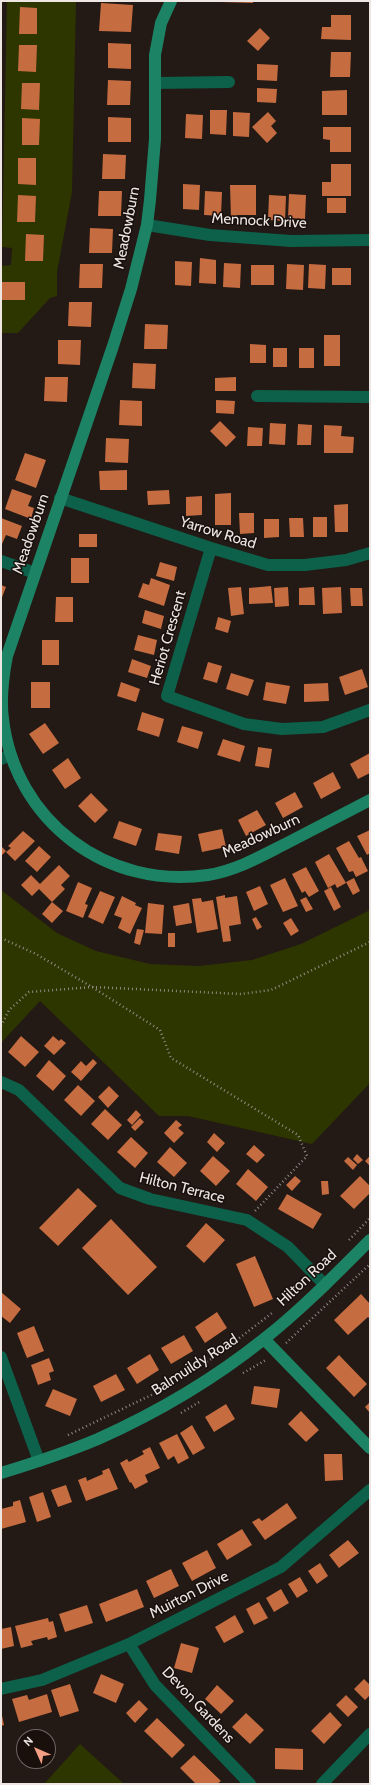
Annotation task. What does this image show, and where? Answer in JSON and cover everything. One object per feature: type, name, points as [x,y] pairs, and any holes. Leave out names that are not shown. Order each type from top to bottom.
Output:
[{"type":"street","name":"Meadowburn","points":[[171,1],[161,23],[157,39],[155,139],[147,225],[131,289],[114,346],[60,498],[7,656],[2,686],[6,757],[18,773],[31,796],[51,822],[65,836],[81,848],[110,863],[134,872],[153,875],[190,877],[209,875],[240,866],[370,800]]},
{"type":"street","points":[[155,83],[229,82]]},
{"type":"street","name":"Mennock Drive","points":[[147,225],[210,235],[291,241],[370,240]]},
{"type":"street","points":[[257,396],[370,397]]},
{"type":"street","name":"Yarrow Road","points":[[60,498],[211,548],[268,564],[312,564],[346,560],[370,554]]},
{"type":"street","name":"Heriot Crescent","points":[[211,548],[167,696],[244,724],[282,729],[323,727],[370,710]]},
{"type":"street","points":[[1,561],[35,573]]},
{"type":"street","name":"Hilton Terrace","points":[[1,1082],[19,1090],[120,1188],[150,1199],[247,1220],[288,1247],[325,1285]]},
{"type":"street","name":"Hilton Road","points":[[264,1339],[325,1285],[370,1240]]},
{"type":"street","points":[[264,1339],[370,1448]]},
{"type":"street","name":"Balmuildy Road","points":[[1,1473],[39,1461],[98,1438],[156,1410],[212,1376],[264,1339]]},
{"type":"street","points":[[1,1358],[39,1461]]},
{"type":"street","name":"Muirton Drive","points":[[1,1689],[42,1680],[129,1644],[281,1567],[370,1490]]},
{"type":"street","name":"Devon Gardens","points":[[129,1644],[155,1685],[250,1784]]},
{"type":"street","points":[[322,1784],[370,1734]]},
{"type":"path","points":[[1,938],[36,954],[160,1030],[171,1058],[298,1135],[307,1156],[247,1220]]},
{"type":"path","points":[[1,1026],[9,1010],[29,992],[92,987],[241,994],[271,990],[370,942]]},
{"type":"path","points":[[348,1241],[370,1218]]},
{"type":"path","points":[[62,1437],[168,1387],[216,1356],[277,1309]]},
{"type":"green space","points":[[7,1],[76,1],[72,192],[57,272],[57,296],[50,298],[18,333],[1,333],[1,266],[11,265],[12,248],[2,247]]},
{"type":"green space","points":[[1,890],[57,933],[96,951],[150,964],[199,966],[252,960],[301,944],[370,910],[370,1083],[312,1144],[188,1116],[159,1116],[40,1001],[1,1043]]},
{"type":"green space","points":[[80,1744],[124,1784],[44,1784]]},
{"type":"building","points":[[253,1],[253,3],[222,2]]},
{"type":"building","points":[[101,3],[133,5],[131,32],[99,31]]},
{"type":"building","points":[[20,7],[37,8],[37,34],[19,34]]},
{"type":"building","points":[[331,15],[351,15],[351,40],[321,39],[322,27],[331,27]]},
{"type":"building","points":[[260,28],[270,38],[258,51],[247,41]]},
{"type":"building","points":[[108,43],[131,44],[131,69],[108,68]]},
{"type":"building","points":[[19,45],[37,45],[36,72],[18,71]]},
{"type":"building","points":[[331,52],[351,52],[350,77],[330,77]]},
{"type":"building","points":[[257,64],[278,65],[277,81],[257,80]]},
{"type":"building","points":[[108,80],[131,81],[130,105],[107,105]]},
{"type":"building","points":[[22,83],[40,83],[39,110],[21,109]]},
{"type":"building","points":[[257,88],[277,89],[276,103],[257,102]]},
{"type":"building","points":[[347,90],[347,115],[322,115],[322,91]]},
{"type":"building","points":[[210,110],[227,110],[226,135],[210,134]]},
{"type":"building","points":[[233,112],[250,113],[249,137],[233,136]]},
{"type":"building","points":[[268,112],[276,121],[271,126],[277,133],[267,143],[252,127]]},
{"type":"building","points":[[186,114],[203,115],[202,139],[185,138]]},
{"type":"building","points":[[108,117],[131,118],[131,142],[108,142]]},
{"type":"building","points":[[22,118],[40,119],[39,145],[22,145]]},
{"type":"building","points":[[323,127],[351,127],[351,152],[330,152],[330,140],[323,139]]},
{"type":"building","points":[[103,154],[126,155],[125,179],[102,179]]},
{"type":"building","points":[[18,158],[36,158],[36,185],[18,184]]},
{"type":"building","points":[[331,164],[351,164],[351,196],[322,196],[322,182],[331,182]]},
{"type":"building","points":[[183,184],[200,185],[199,210],[183,209]]},
{"type":"building","points":[[230,185],[256,185],[256,215],[237,215],[236,218],[231,218]]},
{"type":"building","points":[[99,191],[122,191],[121,216],[98,216]]},
{"type":"building","points":[[205,191],[222,192],[221,216],[204,215]]},
{"type":"building","points":[[289,194],[306,195],[305,219],[288,218]]},
{"type":"building","points":[[18,195],[36,196],[35,222],[17,222]]},
{"type":"building","points":[[269,195],[286,196],[285,221],[268,220]]},
{"type":"building","points":[[327,198],[346,198],[346,213],[327,213]]},
{"type":"building","points":[[90,228],[113,229],[112,253],[89,253]]},
{"type":"building","points":[[26,234],[44,235],[43,261],[25,261]]},
{"type":"building","points":[[200,258],[216,260],[216,284],[199,283]]},
{"type":"building","points":[[175,261],[192,262],[191,286],[175,285]]},
{"type":"building","points":[[224,263],[241,264],[240,288],[223,287]]},
{"type":"building","points":[[80,264],[103,264],[102,288],[79,288]]},
{"type":"building","points":[[287,264],[304,265],[303,290],[286,289]]},
{"type":"building","points":[[309,264],[326,265],[325,289],[308,288]]},
{"type":"building","points":[[251,265],[274,265],[274,285],[251,285]]},
{"type":"building","points":[[332,268],[351,268],[351,285],[332,285]]},
{"type":"building","points":[[1,282],[25,282],[25,300],[1,300]]},
{"type":"building","points":[[69,302],[92,302],[91,327],[68,326]]},
{"type":"building","points":[[145,324],[168,325],[167,349],[144,349]]},
{"type":"building","points":[[324,335],[340,335],[340,366],[324,366]]},
{"type":"building","points":[[58,340],[81,340],[80,365],[58,364]]},
{"type":"building","points":[[250,344],[266,345],[266,363],[250,363]]},
{"type":"building","points":[[273,348],[287,348],[287,367],[273,367]]},
{"type":"building","points":[[299,348],[314,348],[314,368],[299,368]]},
{"type":"building","points":[[133,363],[156,364],[155,389],[132,388]]},
{"type":"building","points":[[45,377],[68,377],[67,402],[44,401]]},
{"type":"building","points":[[236,377],[236,391],[215,391],[215,378]]},
{"type":"building","points":[[120,400],[142,401],[142,426],[119,425]]},
{"type":"building","points":[[216,400],[235,401],[234,414],[216,413]]},
{"type":"building","points":[[220,421],[236,437],[226,447],[210,431]]},
{"type":"building","points":[[270,423],[286,424],[285,445],[269,444]]},
{"type":"building","points":[[298,424],[312,425],[311,445],[297,445]]},
{"type":"building","points":[[324,425],[342,426],[341,436],[354,437],[353,453],[324,453]]},
{"type":"building","points":[[248,427],[263,428],[262,446],[247,446]]},
{"type":"building","points":[[106,438],[129,439],[128,463],[105,462]]},
{"type":"building","points":[[25,453],[46,460],[36,488],[15,480]]},
{"type":"building","points":[[127,470],[127,490],[100,490],[99,471]]},
{"type":"building","points":[[12,489],[32,496],[28,506],[34,508],[31,519],[5,509]]},
{"type":"building","points":[[169,490],[170,504],[148,505],[147,491]]},
{"type":"building","points":[[231,493],[231,525],[215,525],[215,494]]},
{"type":"building","points":[[202,496],[202,515],[186,516],[186,497]]},
{"type":"building","points":[[348,504],[348,532],[335,532],[334,505]]},
{"type":"building","points":[[239,513],[254,513],[254,533],[240,534]]},
{"type":"building","points":[[313,517],[327,517],[327,537],[313,537]]},
{"type":"building","points":[[1,518],[22,526],[17,539],[6,535],[2,544],[1,543]]},
{"type":"building","points":[[289,518],[303,518],[304,537],[290,537]]},
{"type":"building","points":[[264,519],[279,519],[279,537],[264,538]]},
{"type":"building","points":[[79,534],[97,534],[97,547],[79,547]]},
{"type":"building","points":[[71,558],[89,558],[89,583],[71,583]]},
{"type":"building","points":[[160,562],[177,567],[174,581],[156,576]]},
{"type":"building","points":[[151,578],[170,585],[164,606],[138,597],[143,583],[149,585]]},
{"type":"building","points":[[1,585],[6,587],[1,600]]},
{"type":"building","points":[[271,586],[273,603],[249,604],[249,588]]},
{"type":"building","points":[[241,587],[244,614],[231,616],[228,588]]},
{"type":"building","points":[[288,587],[289,606],[275,607],[274,588]]},
{"type":"building","points":[[314,587],[315,605],[299,605],[299,588]]},
{"type":"building","points":[[341,587],[342,613],[323,614],[322,588]]},
{"type":"building","points":[[350,588],[362,588],[363,606],[351,606]]},
{"type":"building","points":[[56,597],[73,597],[73,622],[55,622]]},
{"type":"building","points":[[145,610],[164,616],[161,629],[142,623]]},
{"type":"building","points":[[218,617],[231,621],[228,633],[215,629]]},
{"type":"building","points":[[138,635],[157,640],[154,655],[134,650]]},
{"type":"building","points":[[42,640],[59,640],[59,665],[42,665]]},
{"type":"building","points":[[132,659],[151,666],[147,678],[128,672]]},
{"type":"building","points":[[208,662],[222,666],[217,683],[203,679]]},
{"type":"building","points":[[362,669],[368,687],[345,695],[339,677]]},
{"type":"building","points":[[231,673],[254,680],[248,696],[226,689]]},
{"type":"building","points":[[31,682],[50,682],[50,708],[31,708]]},
{"type":"building","points":[[121,682],[140,689],[136,702],[117,696]]},
{"type":"building","points":[[266,682],[290,686],[286,704],[263,700]]},
{"type":"building","points":[[328,683],[329,701],[304,702],[304,684]]},
{"type":"building","points":[[142,712],[164,719],[159,737],[137,730]]},
{"type":"building","points":[[45,723],[59,743],[43,754],[29,734]]},
{"type":"building","points":[[182,726],[203,732],[198,749],[177,742]]},
{"type":"building","points":[[223,739],[245,746],[240,762],[217,755]]},
{"type":"building","points":[[258,747],[272,749],[269,768],[255,766]]},
{"type":"building","points":[[370,753],[370,773],[358,779],[350,764]]},
{"type":"building","points":[[68,758],[81,778],[65,789],[52,770]]},
{"type":"building","points":[[333,772],[341,788],[321,799],[313,783]]},
{"type":"building","points":[[295,792],[303,807],[283,818],[275,803]]},
{"type":"building","points":[[91,793],[108,810],[95,823],[78,806]]},
{"type":"building","points":[[257,810],[266,825],[246,836],[238,820]]},
{"type":"building","points":[[119,821],[142,829],[136,846],[113,838]]},
{"type":"building","points":[[222,829],[226,847],[202,852],[198,834]]},
{"type":"building","points":[[370,830],[370,853],[367,855],[357,836]]},
{"type":"building","points":[[23,831],[35,841],[15,861],[6,852],[11,848],[8,846]]},
{"type":"building","points":[[158,833],[182,836],[179,854],[155,850]]},
{"type":"building","points":[[349,841],[359,858],[361,857],[368,871],[356,877],[353,871],[349,872],[336,848]]},
{"type":"building","points":[[1,846],[6,851],[1,856]]},
{"type":"building","points":[[39,846],[51,857],[37,872],[25,861]]},
{"type":"building","points":[[329,854],[346,883],[337,888],[335,884],[328,888],[315,862]]},
{"type":"building","points":[[59,865],[70,876],[61,885],[65,889],[52,902],[39,889],[32,896],[21,885],[31,875],[40,884]]},
{"type":"building","points":[[306,867],[319,891],[309,897],[305,891],[302,893],[292,874]]},
{"type":"building","points":[[285,878],[298,906],[283,912],[270,885]]},
{"type":"building","points":[[354,878],[360,891],[353,895],[346,882]]},
{"type":"building","points":[[78,882],[92,888],[85,904],[88,905],[83,918],[66,911]]},
{"type":"building","points":[[260,886],[268,904],[254,911],[246,892]]},
{"type":"building","points":[[331,887],[341,907],[334,911],[324,891]]},
{"type":"building","points":[[100,891],[115,897],[103,924],[88,917]]},
{"type":"building","points":[[225,895],[225,898],[237,896],[241,924],[229,926],[231,941],[223,942],[216,897]]},
{"type":"building","points":[[122,896],[136,903],[135,905],[142,908],[130,934],[118,928],[122,918],[114,915]]},
{"type":"building","points":[[306,897],[313,909],[306,912],[300,900]]},
{"type":"building","points":[[201,898],[202,902],[213,900],[218,929],[197,933],[192,899]]},
{"type":"building","points":[[52,902],[63,911],[52,923],[42,914]]},
{"type":"building","points":[[148,903],[164,905],[162,934],[145,933]]},
{"type":"building","points":[[189,903],[192,923],[176,926],[173,906]]},
{"type":"building","points":[[256,917],[262,927],[257,930],[252,919]]},
{"type":"building","points":[[291,918],[299,931],[291,936],[283,923]]},
{"type":"building","points":[[137,929],[144,930],[140,945],[134,943]]},
{"type":"building","points":[[168,933],[175,933],[175,947],[168,947]]},
{"type":"building","points":[[21,1036],[39,1052],[25,1067],[8,1052]]},
{"type":"building","points":[[53,1036],[59,1041],[61,1039],[66,1043],[54,1055],[44,1046]]},
{"type":"building","points":[[93,1059],[97,1063],[81,1081],[71,1072],[81,1061],[86,1066]]},
{"type":"building","points":[[49,1060],[66,1076],[53,1091],[36,1076]]},
{"type":"building","points":[[78,1085],[95,1101],[81,1116],[64,1100]]},
{"type":"building","points":[[109,1086],[119,1096],[108,1108],[98,1097]]},
{"type":"building","points":[[105,1109],[122,1125],[108,1140],[91,1124]]},
{"type":"building","points":[[136,1110],[141,1115],[132,1125],[127,1120]]},
{"type":"building","points":[[140,1118],[144,1122],[135,1131],[131,1127]]},
{"type":"building","points":[[176,1120],[182,1125],[178,1128],[184,1133],[174,1143],[164,1133]]},
{"type":"building","points":[[214,1133],[225,1143],[217,1152],[207,1142]]},
{"type":"building","points":[[131,1137],[148,1153],[135,1168],[117,1152]]},
{"type":"building","points":[[254,1145],[265,1155],[257,1163],[246,1154]]},
{"type":"building","points":[[170,1147],[187,1163],[174,1177],[157,1162]]},
{"type":"building","points":[[357,1154],[363,1160],[358,1164],[353,1159]]},
{"type":"building","points":[[213,1156],[230,1171],[216,1186],[200,1171]]},
{"type":"building","points":[[370,1156],[370,1166],[365,1161]]},
{"type":"building","points":[[348,1157],[357,1165],[353,1170],[344,1161]]},
{"type":"building","points":[[248,1169],[268,1187],[256,1201],[236,1184]]},
{"type":"building","points":[[295,1176],[301,1181],[292,1191],[286,1185]]},
{"type":"building","points":[[360,1176],[370,1186],[370,1193],[354,1209],[340,1196]]},
{"type":"building","points":[[321,1181],[328,1181],[329,1194],[322,1195]]},
{"type":"building","points":[[78,1188],[97,1206],[58,1246],[39,1228]]},
{"type":"building","points":[[287,1194],[322,1214],[313,1229],[278,1209]]},
{"type":"building","points":[[111,1219],[157,1267],[128,1295],[82,1248]]},
{"type":"building","points":[[206,1223],[225,1240],[204,1263],[186,1246]]},
{"type":"building","points":[[255,1256],[273,1299],[254,1307],[236,1264]]},
{"type":"building","points":[[1,1292],[21,1309],[10,1323],[1,1316]]},
{"type":"building","points":[[361,1294],[370,1304],[370,1319],[368,1317],[348,1335],[334,1320]]},
{"type":"building","points":[[217,1312],[227,1328],[205,1343],[195,1327]]},
{"type":"building","points":[[34,1326],[44,1351],[27,1358],[17,1333]]},
{"type":"building","points":[[184,1335],[193,1351],[171,1364],[161,1348]]},
{"type":"building","points":[[150,1354],[159,1370],[137,1384],[127,1368]]},
{"type":"building","points":[[339,1355],[367,1384],[354,1397],[326,1368]]},
{"type":"building","points":[[49,1358],[54,1371],[49,1373],[51,1380],[38,1385],[31,1365]]},
{"type":"building","points":[[116,1374],[125,1390],[101,1402],[93,1386]]},
{"type":"building","points":[[254,1386],[280,1389],[277,1408],[251,1404]]},
{"type":"building","points":[[53,1389],[77,1399],[70,1416],[45,1406]]},
{"type":"building","points":[[370,1402],[370,1413],[365,1407]]},
{"type":"building","points":[[226,1404],[235,1419],[214,1432],[205,1417]]},
{"type":"building","points":[[301,1411],[319,1430],[306,1442],[288,1424]]},
{"type":"building","points":[[192,1425],[205,1448],[193,1455],[180,1433]]},
{"type":"building","points":[[177,1434],[189,1458],[178,1464],[174,1456],[168,1460],[159,1443]]},
{"type":"building","points":[[150,1447],[160,1468],[145,1475],[148,1482],[135,1489],[131,1482],[130,1483],[120,1463],[127,1459],[129,1462],[144,1454],[142,1451]]},
{"type":"building","points":[[324,1454],[342,1454],[343,1480],[325,1481]]},
{"type":"building","points":[[109,1468],[118,1489],[86,1501],[78,1480],[86,1477],[87,1481],[103,1474],[102,1471]]},
{"type":"building","points":[[66,1485],[72,1502],[58,1507],[51,1490]]},
{"type":"building","points":[[43,1492],[51,1517],[37,1522],[29,1497]]},
{"type":"building","points":[[20,1500],[26,1522],[1,1529],[1,1509],[13,1506],[13,1502]]},
{"type":"building","points":[[287,1503],[297,1518],[265,1540],[252,1522],[259,1518],[262,1521]]},
{"type":"building","points":[[242,1529],[252,1545],[227,1560],[217,1544]]},
{"type":"building","points":[[348,1540],[359,1553],[339,1568],[329,1555]]},
{"type":"building","points":[[207,1550],[216,1568],[192,1581],[182,1563]]},
{"type":"building","points":[[320,1563],[328,1576],[317,1584],[308,1571]]},
{"type":"building","points":[[171,1569],[179,1586],[154,1598],[146,1581]]},
{"type":"building","points":[[300,1577],[308,1591],[297,1598],[288,1584]]},
{"type":"building","points":[[137,1589],[144,1607],[106,1622],[99,1604]]},
{"type":"building","points":[[281,1589],[289,1603],[274,1612],[266,1598]]},
{"type":"building","points":[[259,1602],[268,1618],[254,1625],[246,1609]]},
{"type":"building","points":[[87,1605],[93,1623],[65,1632],[59,1614]]},
{"type":"building","points":[[235,1615],[244,1632],[224,1643],[215,1627]]},
{"type":"building","points":[[48,1618],[49,1622],[53,1621],[57,1637],[48,1640],[47,1637],[31,1641],[33,1645],[21,1648],[15,1626]]},
{"type":"building","points":[[11,1627],[14,1646],[1,1649],[1,1629]]},
{"type":"building","points":[[181,1643],[199,1648],[192,1673],[174,1668]]},
{"type":"building","points":[[101,1674],[124,1684],[116,1703],[93,1693]]},
{"type":"building","points":[[364,1679],[370,1685],[370,1695],[365,1700],[354,1689]]},
{"type":"building","points":[[70,1684],[79,1711],[60,1717],[51,1690]]},
{"type":"building","points":[[217,1685],[234,1701],[221,1714],[205,1699]]},
{"type":"building","points":[[47,1694],[52,1712],[19,1722],[12,1699],[27,1695],[29,1700]]},
{"type":"building","points":[[346,1695],[358,1707],[348,1717],[336,1705]]},
{"type":"building","points":[[139,1700],[148,1709],[135,1723],[126,1713]]},
{"type":"building","points":[[1,1711],[4,1725],[1,1726]]},
{"type":"building","points":[[330,1712],[342,1725],[324,1744],[311,1731]]},
{"type":"building","points":[[246,1713],[264,1730],[250,1744],[232,1727]]},
{"type":"building","points":[[157,1718],[185,1745],[172,1758],[144,1731]]},
{"type":"building","points":[[275,1748],[303,1749],[303,1770],[275,1769]]},
{"type":"building","points":[[194,1755],[221,1781],[217,1784],[196,1784],[180,1768]]}]
